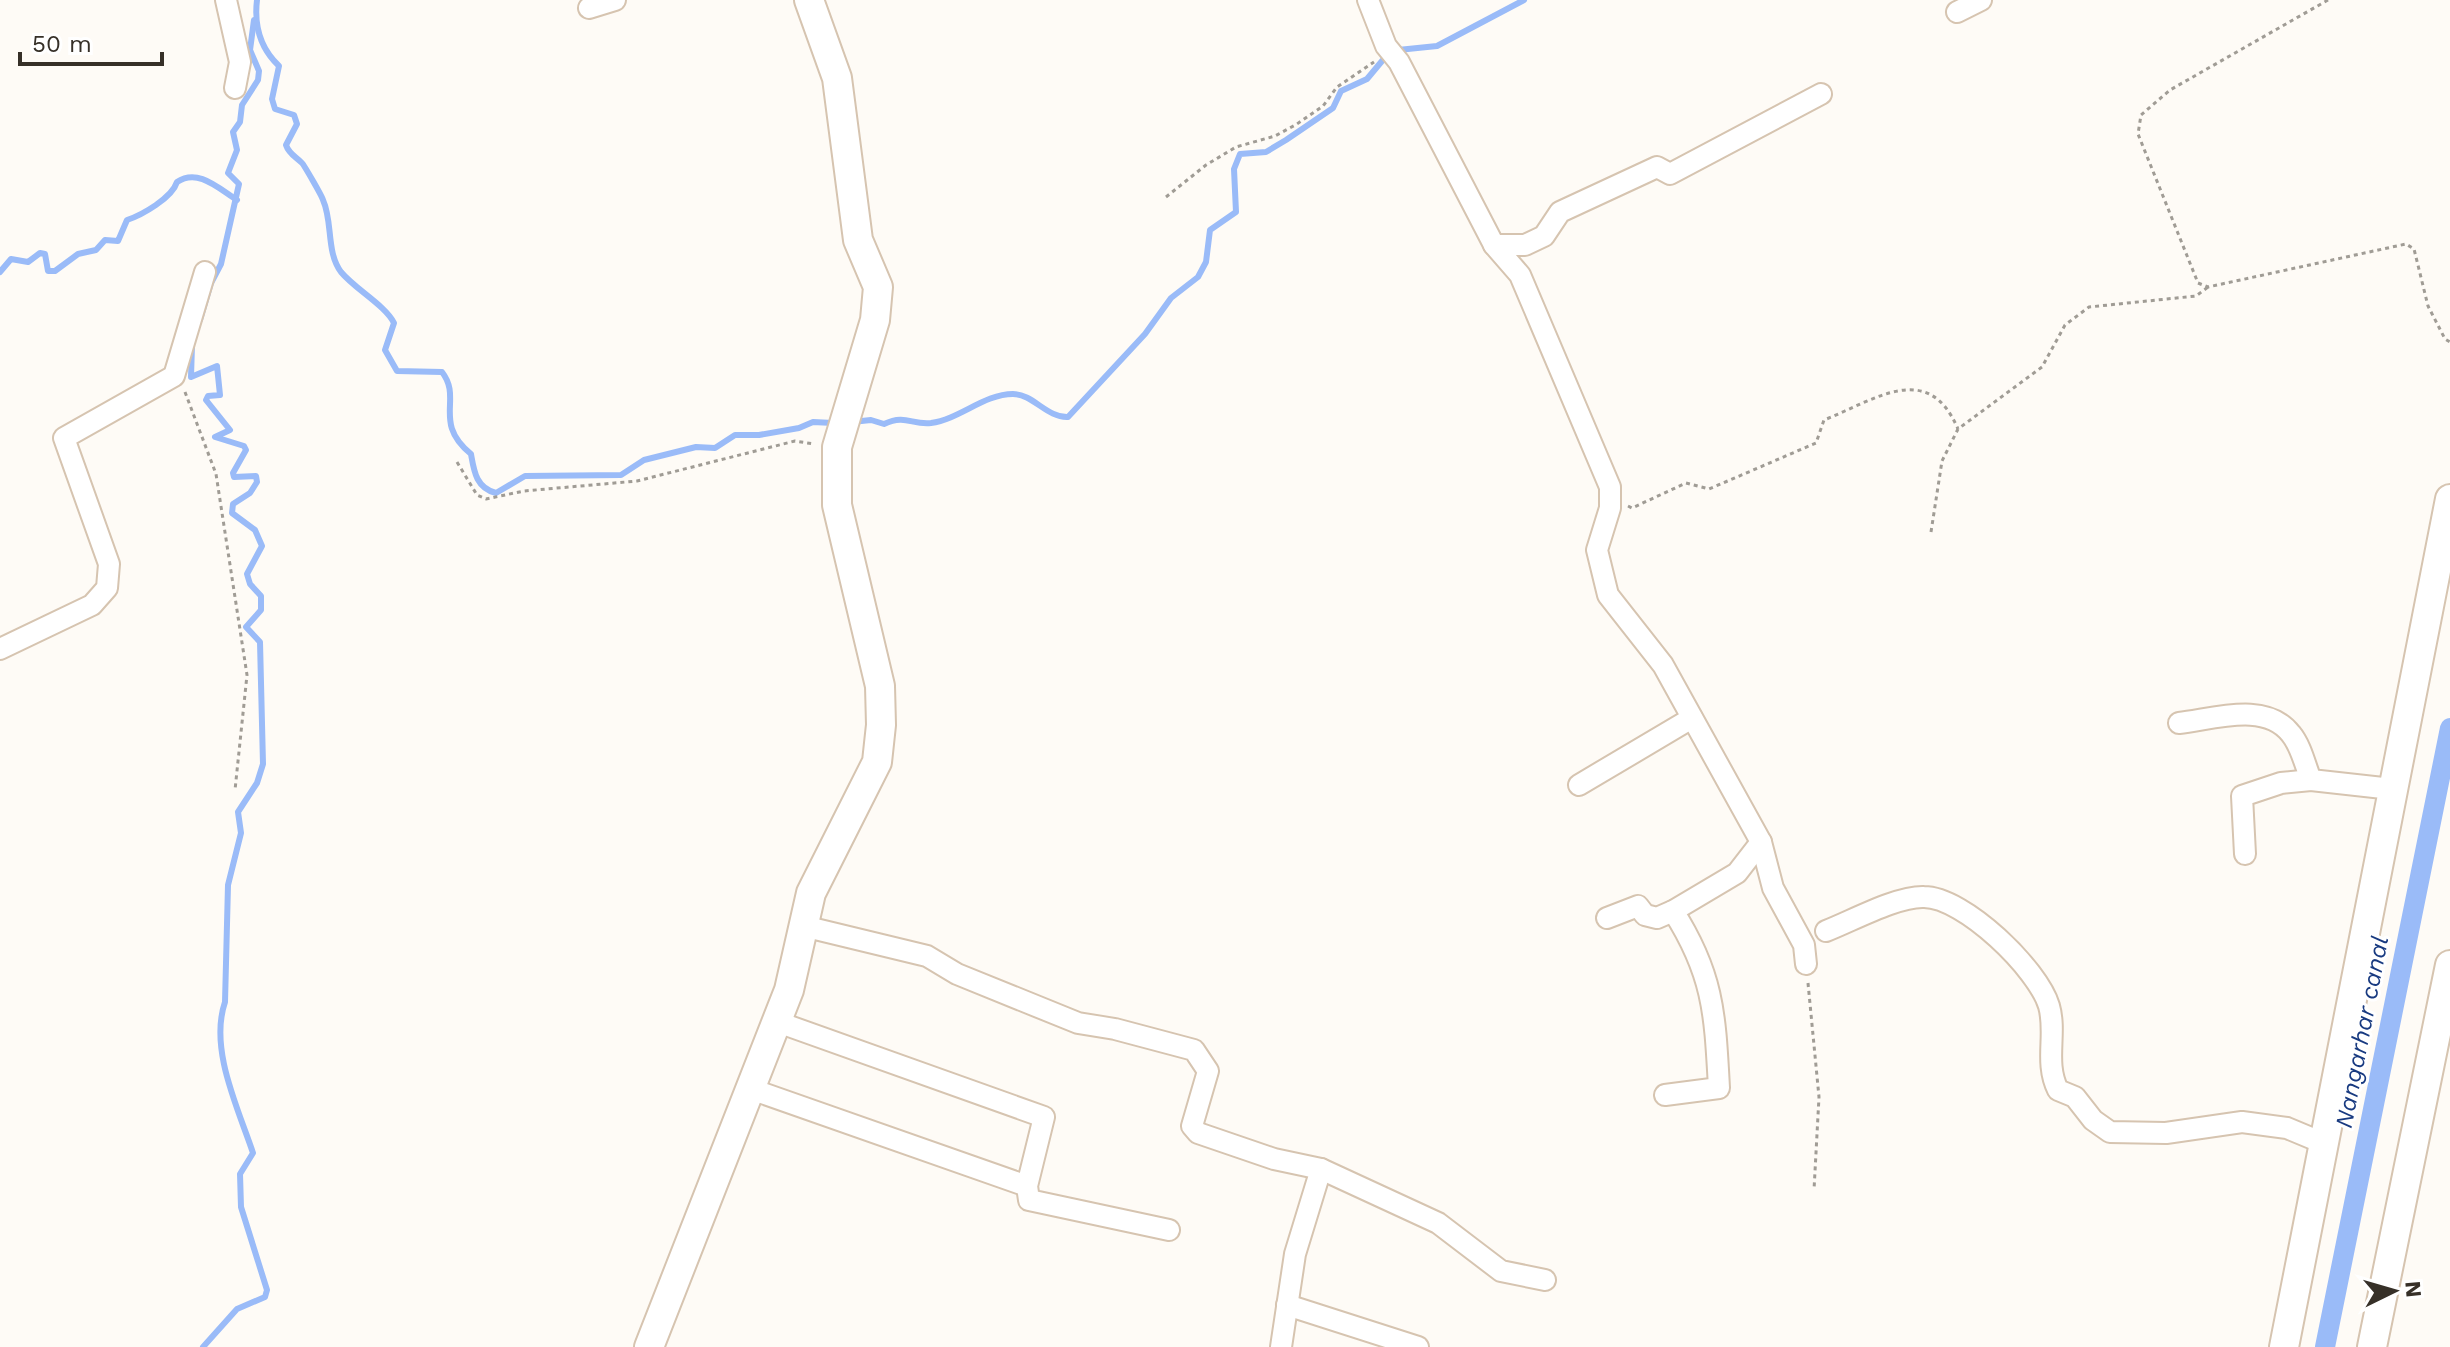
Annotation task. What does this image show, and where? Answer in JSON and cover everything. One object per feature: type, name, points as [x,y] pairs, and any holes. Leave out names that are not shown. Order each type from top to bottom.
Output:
[{"type":"street","points":[[226,0],[240,62],[235,88]]},
{"type":"street","points":[[589,8],[615,0]]},
{"type":"street","points":[[649,1347],[789,990],[811,893],[877,762],[881,725],[880,686],[837,505],[837,447],[875,320],[878,287],[858,240],[837,78],[809,0]]},
{"type":"street","points":[[1368,0],[1386,46],[1399,62],[1494,245],[1520,275],[1610,487],[1610,508],[1597,550],[1608,595],[1663,665],[1761,842],[1773,888],[1804,945],[1806,964]]},
{"type":"street","points":[[1957,12],[1981,0]]},
{"type":"street","points":[[1494,245],[1525,245],[1544,236],[1560,212],[1657,167],[1670,174],[1821,94]]},
{"type":"street","points":[[0,649],[92,605],[107,588],[109,564],[64,438],[174,376],[205,272]]},
{"type":"street","points":[[2284,1347],[2450,499]]},
{"type":"street","points":[[2179,723],[2257,714],[2279,720],[2294,736],[2311,780]]},
{"type":"street","points":[[1579,785],[1692,718]]},
{"type":"street","points":[[2245,854],[2242,796],[2281,783],[2311,780],[2392,789]]},
{"type":"street","points":[[1607,918],[1638,906],[1645,915],[1657,918],[1673,911],[1737,873],[1761,842]]},
{"type":"street","points":[[1826,931],[1911,898],[1927,896],[1961,910],[2022,959],[2049,1006],[2050,1074],[2058,1090],[2075,1097],[2093,1120],[2110,1132],[2166,1133],[2242,1122],[2287,1128],[2323,1143]]},
{"type":"street","points":[[1665,1095],[1719,1088],[1715,1010],[1708,980],[1694,944],[1673,911]]},
{"type":"street","points":[[803,926],[927,956],[957,974],[1078,1023],[1115,1029],[1194,1050],[1208,1071],[1192,1126],[1198,1133],[1274,1159],[1321,1169],[1438,1223],[1501,1271],[1545,1280]]},
{"type":"street","points":[[2372,1347],[2450,965]]},
{"type":"street","points":[[775,1021],[1044,1117],[1027,1186],[1029,1200],[1169,1230]]},
{"type":"street","points":[[748,1088],[1027,1186]]},
{"type":"street","points":[[1281,1347],[1295,1254],[1321,1169]]},
{"type":"street","points":[[1287,1305],[1418,1347]]},
{"type":"path","points":[[2208,287],[2198,283],[2138,134],[2141,115],[2170,90],[2328,0]]},
{"type":"path","points":[[1166,197],[1206,165],[1236,147],[1275,136],[1297,124],[1323,106],[1337,87],[1375,61],[1386,46]]},
{"type":"path","points":[[1931,532],[1942,461],[1958,429],[2042,367],[2065,325],[2089,307],[2196,296],[2208,287],[2406,244],[2414,249],[2428,306],[2445,339],[2450,342]]},
{"type":"path","points":[[174,376],[187,394],[216,474],[247,675],[235,790]]},
{"type":"path","points":[[1610,487],[1619,502],[1632,508],[1686,483],[1709,489],[1816,443],[1824,420],[1903,389],[1922,388],[1949,408],[1958,429]]},
{"type":"path","points":[[457,462],[477,495],[486,499],[524,491],[637,481],[795,441],[837,447]]},
{"type":"path","points":[[1806,964],[1819,1097],[1814,1190]]},
{"type":"waterway","points":[[257,0],[256,18],[260,36],[267,52],[279,66],[272,99],[275,109],[294,115],[297,124],[286,145],[303,165],[322,197],[336,264],[394,323],[385,350],[397,371],[442,372],[450,392],[453,431],[471,454],[477,478],[489,491],[496,493],[525,476],[621,475],[644,460],[696,447],[715,448],[735,435],[759,435],[799,428],[813,422],[833,423]]},
{"type":"waterway","points":[[1398,50],[1437,46],[1524,0]]},
{"type":"waterway","points":[[200,320],[211,283],[221,264],[239,184],[228,173],[237,150],[233,132],[240,122],[242,105],[258,80],[259,71],[250,50],[254,20]]},
{"type":"waterway","points":[[852,422],[871,420],[884,424],[903,420],[931,423],[952,417],[992,398],[1013,394],[1027,398],[1053,414],[1068,417],[1145,334],[1171,298],[1198,277],[1206,262],[1210,230],[1236,212],[1234,169],[1240,154],[1266,152],[1286,140],[1333,108],[1341,91],[1367,79],[1382,61]]},
{"type":"waterway","points":[[0,272],[11,259],[28,262],[40,253],[45,254],[48,271],[55,271],[78,254],[96,250],[105,240],[118,241],[127,220],[156,205],[177,182],[185,178],[208,181],[237,200]]},
{"type":"waterway","points":[[192,345],[191,377],[217,366],[220,395],[208,396],[206,400],[230,430],[215,437],[244,446],[246,450],[233,473],[234,477],[256,476],[257,482],[250,493],[233,504],[232,513],[255,530],[262,546],[247,574],[250,584],[261,596],[261,610],[246,627],[260,642],[263,764],[257,783],[238,812],[241,833],[228,885],[221,1039],[227,1078],[253,1153],[240,1174],[241,1207],[267,1290],[265,1297],[237,1309],[203,1347]]},
{"type":"waterway","name":"Nangarhar canal","points":[[2325,1347],[2450,728]]}]
